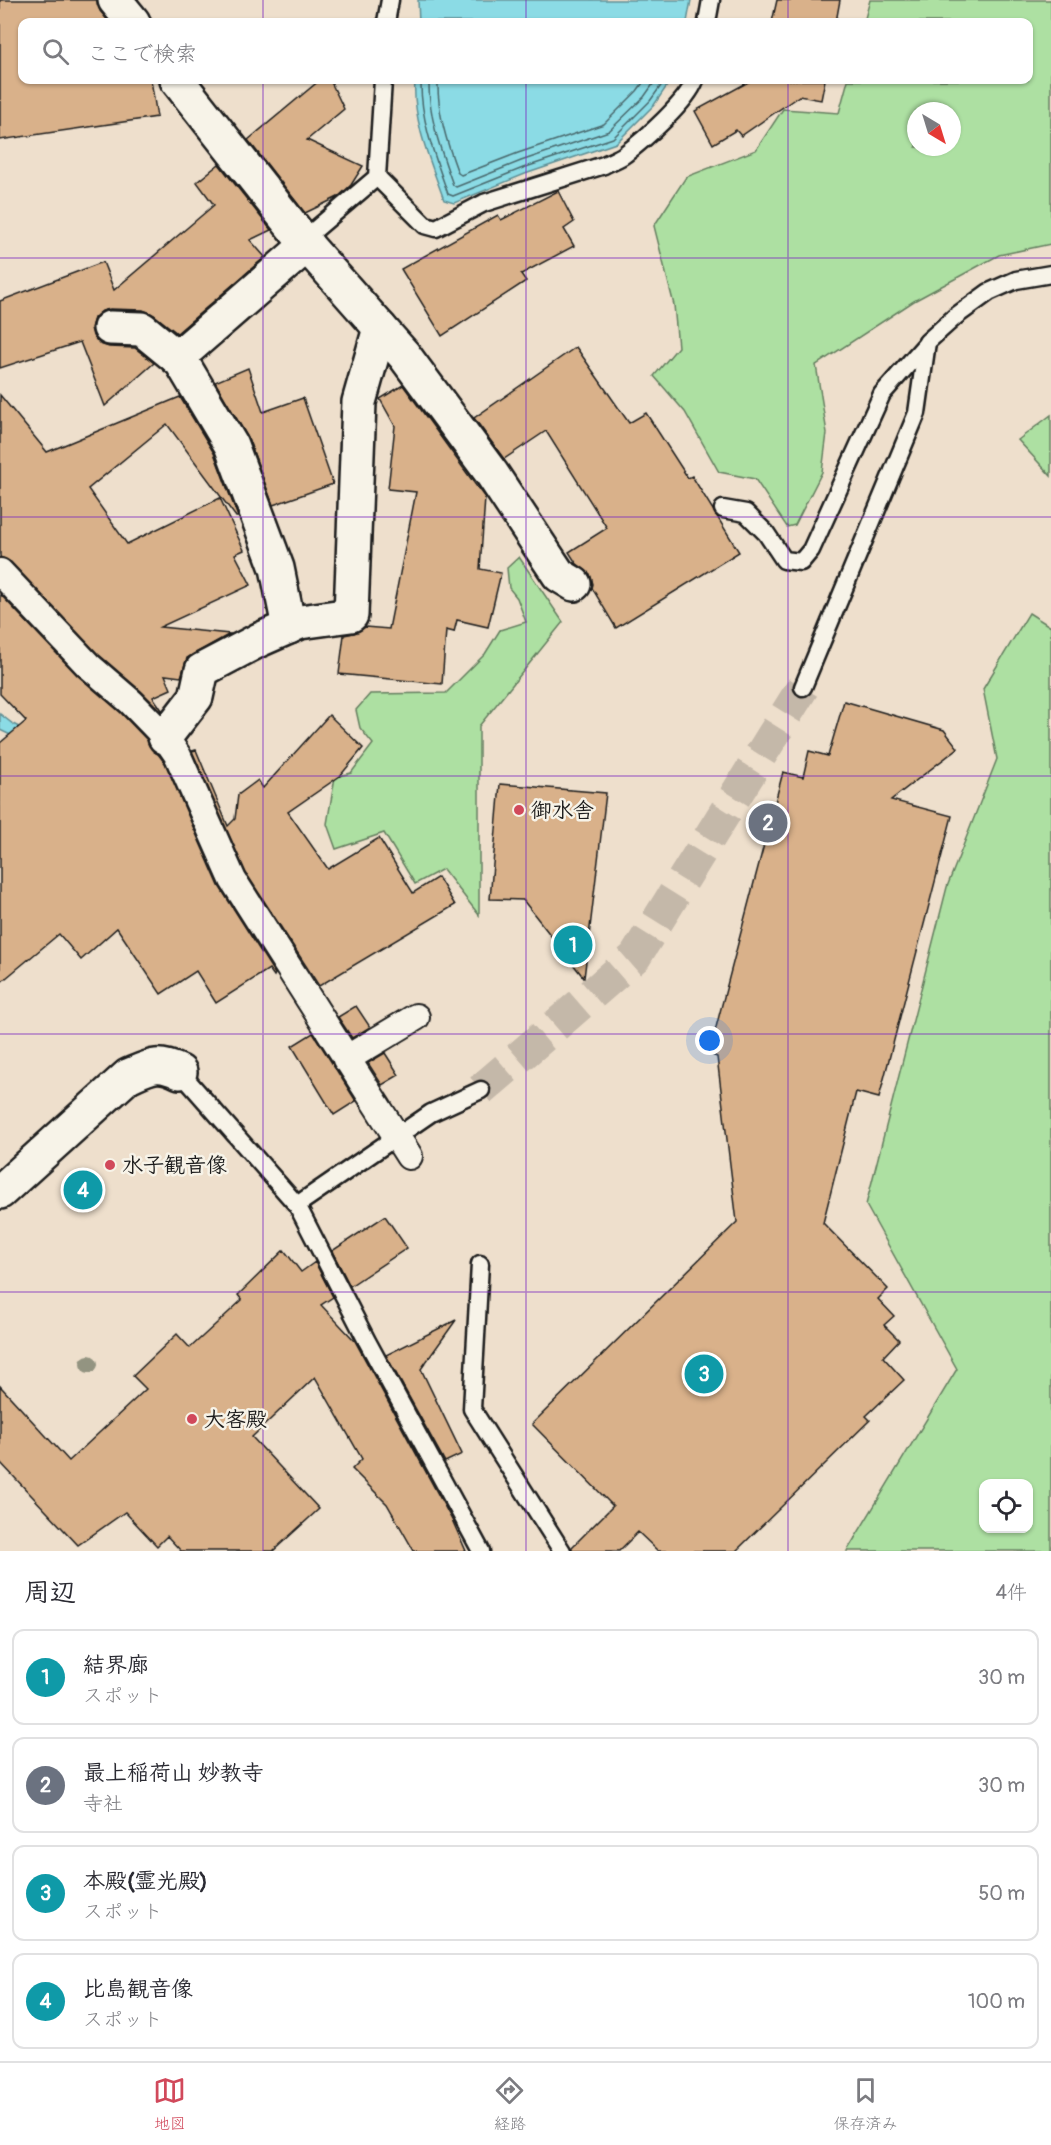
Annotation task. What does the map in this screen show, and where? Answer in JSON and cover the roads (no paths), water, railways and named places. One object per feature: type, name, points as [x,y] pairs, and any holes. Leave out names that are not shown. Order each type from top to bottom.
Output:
[{"type":"street","points":[[115,0],[130,18]]},
{"type":"street","points":[[180,84],[305,242],[404,355],[492,474],[559,575],[574,584]]},
{"type":"street","points":[[177,358],[305,242]]},
{"type":"street","points":[[110,328],[142,328],[181,361],[231,445],[277,568],[289,627]]},
{"type":"street","points":[[165,738],[196,697],[202,670],[300,622],[351,615],[359,402],[380,328]]},
{"type":"street","points":[[0,572],[88,665],[131,702],[165,738],[178,756],[233,880],[403,1147]]},
{"type":"street","points":[[346,1059],[416,1017]]},
{"type":"street","points":[[0,1192],[128,1076],[149,1066],[165,1064],[180,1072]]},
{"type":"lane","points":[[387,18],[390,0]]},
{"type":"lane","points":[[708,18],[711,0]]},
{"type":"lane","points":[[305,242],[377,177],[383,84]]},
{"type":"lane","points":[[377,177],[425,225],[436,228],[484,203],[604,165],[623,156],[673,111],[694,84]]},
{"type":"lane","points":[[723,509],[746,513],[766,533],[784,560],[801,562],[811,550],[882,394],[927,342],[956,316],[989,292],[1016,280],[1051,274]]},
{"type":"lane","points":[[803,687],[918,413],[927,342]]},
{"type":"lane","points":[[180,1072],[297,1205],[367,1341],[482,1551]]},
{"type":"lane","points":[[297,1205],[403,1147],[431,1113],[481,1090]]},
{"type":"lane","points":[[480,1264],[472,1409],[562,1551]]},
{"type":"water","points":[[418,0],[691,0],[688,18],[419,18]]},
{"type":"water","points":[[415,84],[668,84],[654,105],[616,143],[525,174],[454,203],[444,200],[419,126]]},
{"type":"water","points":[[0,714],[13,724],[33,734],[27,743],[0,730]]},
{"type":"tunnel","points":[[481,1090],[635,957],[803,687]]},
{"type":"place","name":"御水舎","points":[[519,810]]},
{"type":"place","name":"最上稲荷山 妙教寺","points":[[768,823]]},
{"type":"place","name":"結界廊","points":[[573,945]]},
{"type":"place","name":"水子観音像","points":[[110,1165]]},
{"type":"place","name":"比島観音像","points":[[83,1190]]},
{"type":"place","name":"本殿(霊光殿)","points":[[704,1374]]},
{"type":"place","name":"大客殿","points":[[192,1419]]}]
